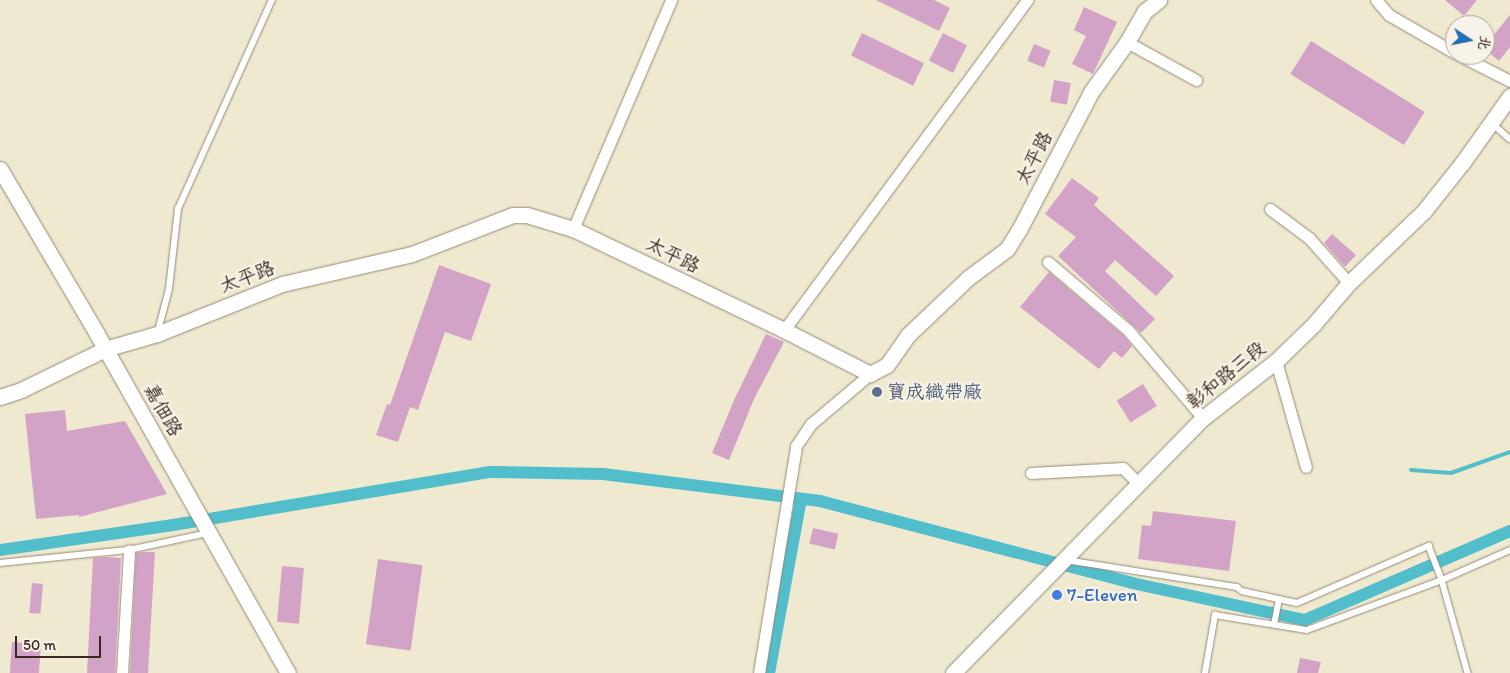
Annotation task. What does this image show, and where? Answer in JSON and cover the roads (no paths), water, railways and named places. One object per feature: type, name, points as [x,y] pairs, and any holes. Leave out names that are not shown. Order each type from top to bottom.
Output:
[{"type":"street","points":[[573,229],[671,0]]},
{"type":"street","points":[[784,330],[1027,0]]},
{"type":"street","name":"太平路","points":[[0,397],[21,390],[105,350],[157,334],[282,284],[412,254],[513,215],[527,215],[573,229],[784,330],[870,374],[887,365],[908,335],[968,278],[1007,249],[1019,230],[1091,92],[1127,42],[1145,11],[1158,0]]},
{"type":"street","points":[[1376,0],[1389,15],[1445,47]]},
{"type":"street","points":[[1127,42],[1196,80]]},
{"type":"street","points":[[1479,65],[1510,81]]},
{"type":"street","name":"彰和路三段","points":[[953,673],[1203,418],[1276,361],[1314,324],[1349,283],[1424,211],[1463,162],[1510,96]]},
{"type":"street","name":"嘉佃路","points":[[0,168],[288,673]]},
{"type":"street","points":[[1270,209],[1309,238],[1349,283]]},
{"type":"street","points":[[1048,262],[1128,330],[1203,418]]},
{"type":"street","points":[[1276,361],[1306,467]]},
{"type":"street","points":[[759,673],[796,446],[811,424],[870,374]]},
{"type":"street","points":[[1031,473],[1123,468],[1139,484]]},
{"type":"street","points":[[122,673],[129,550]]},
{"type":"lane","points":[[157,334],[169,289],[178,209],[272,0]]},
{"type":"lane","points":[[1491,122],[1510,139]]},
{"type":"lane","points":[[0,564],[129,550],[209,533]]},
{"type":"lane","points":[[1064,560],[1237,587],[1242,591],[1297,603],[1429,546],[1442,580],[1468,673]]},
{"type":"lane","points":[[1205,673],[1215,615],[1307,630],[1442,580],[1510,550]]},
{"type":"lane","points":[[1274,625],[1279,599]]},
{"type":"waterway","points":[[1411,470],[1451,473],[1510,452]]},
{"type":"waterway","points":[[0,550],[173,525],[489,472],[603,474],[820,501],[1132,583],[1305,620],[1510,531]]},
{"type":"waterway","points":[[769,673],[801,499]]},
{"type":"place","name":"寶成織帶廠","points":[[877,392]]},
{"type":"place","name":"7-Eleven","points":[[1057,595]]}]
